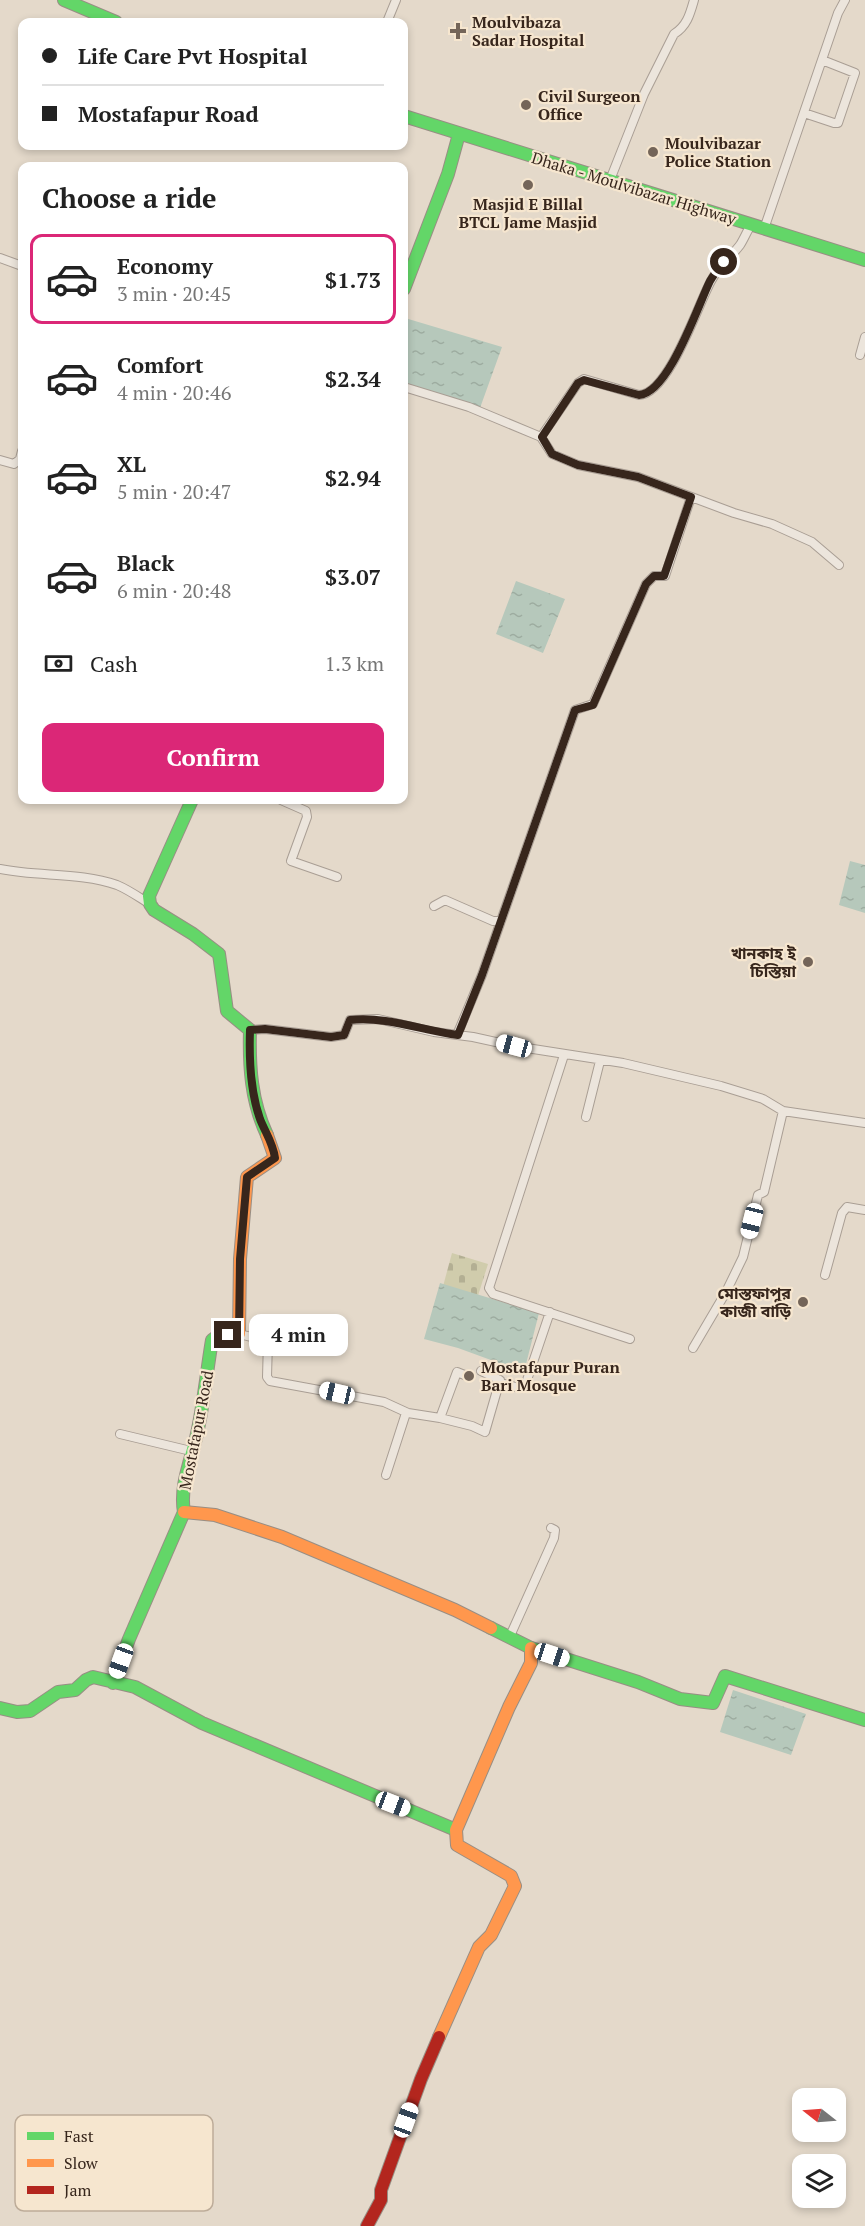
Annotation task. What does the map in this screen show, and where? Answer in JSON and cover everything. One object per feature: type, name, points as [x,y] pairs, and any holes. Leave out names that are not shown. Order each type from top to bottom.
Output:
[{"type":"main road","points":[[64,0],[107,18]]},
{"type":"main road","name":"Dhaka - Moulvibazar Highway","points":[[408,117],[865,260]]},
{"type":"main road","points":[[408,279],[448,174],[459,134]]},
{"type":"main road","points":[[190,804],[149,896],[150,904],[154,910],[193,934],[219,954],[226,1011],[250,1030],[255,1098],[260,1119],[273,1145],[275,1158],[247,1177],[240,1259],[239,1334]]},
{"type":"main road","name":"Mostafapur Road","points":[[184,1512],[182,1500],[191,1451],[198,1431],[212,1340],[216,1336]]},
{"type":"main road","points":[[113,1683],[129,1639],[184,1512],[215,1515],[282,1537],[455,1610],[531,1648],[638,1682],[680,1700],[713,1703],[725,1676],[865,1720]]},
{"type":"main road","points":[[367,2226],[381,2200],[381,2190],[421,2079],[479,1947],[491,1935],[515,1887],[511,1876],[457,1845],[456,1830],[509,1707],[531,1663],[531,1648]]},
{"type":"main road","points":[[0,1708],[17,1712],[30,1711],[58,1692],[75,1690],[93,1677],[135,1686],[202,1724],[456,1830]]},
{"type":"street","points":[[389,18],[396,0]]},
{"type":"street","points":[[610,180],[644,94],[674,34],[688,20],[694,0]]},
{"type":"street","points":[[764,229],[838,13],[845,0]]},
{"type":"street","points":[[804,113],[838,123],[855,73],[822,60]]},
{"type":"street","points":[[542,437],[578,383],[584,380],[639,395],[651,390],[677,357],[711,280],[739,246],[751,225]]},
{"type":"street","points":[[0,258],[18,265]]},
{"type":"street","points":[[860,355],[865,337]]},
{"type":"street","points":[[408,388],[469,407],[542,437],[552,454],[578,465],[638,477],[772,524],[813,542],[839,564]]},
{"type":"street","points":[[0,460],[14,464],[18,461]]},
{"type":"street","points":[[458,1035],[501,921],[575,710],[593,705],[646,584],[654,576],[664,576],[691,497]]},
{"type":"street","points":[[290,804],[306,811],[307,818],[291,861],[337,877]]},
{"type":"street","points":[[0,869],[24,874],[87,877],[119,886],[150,904]]},
{"type":"street","points":[[434,906],[445,900],[493,921],[501,921]]},
{"type":"street","points":[[250,1030],[265,1029],[331,1037],[344,1035],[350,1020],[378,1019],[434,1032],[623,1063],[704,1081],[763,1100],[783,1111],[865,1123]]},
{"type":"street","points":[[564,1055],[489,1288],[493,1294],[630,1339]]},
{"type":"street","points":[[586,1117],[600,1060]]},
{"type":"street","points":[[693,1348],[726,1292],[743,1257],[758,1195],[764,1192],[783,1111]]},
{"type":"street","points":[[825,1275],[842,1213],[847,1207],[865,1210]]},
{"type":"street","points":[[505,1384],[519,1388],[525,1386],[550,1312]]},
{"type":"street","name":"Mostafapur Road","points":[[216,1336],[239,1334],[268,1341],[267,1377],[270,1381],[384,1402],[406,1413]]},
{"type":"street","points":[[386,1475],[406,1413],[440,1418],[472,1426],[485,1432],[500,1380],[481,1371]]},
{"type":"street","points":[[440,1418],[456,1372],[467,1376]]},
{"type":"street","points":[[120,1434],[191,1451]]},
{"type":"street","points":[[510,1636],[554,1538],[555,1530],[551,1527]]},
{"type":"green space","points":[[452,1253],[488,1264],[476,1302],[442,1290]]},
{"type":"water","points":[[408,319],[502,347],[480,408],[408,385]]},
{"type":"water","points":[[516,581],[565,599],[543,653],[496,634]]},
{"type":"water","points":[[850,861],[865,865],[865,913],[839,905]]},
{"type":"water","points":[[440,1283],[539,1313],[524,1372],[458,1348],[424,1339]]},
{"type":"water","points":[[733,1690],[806,1714],[791,1755],[720,1732]]},
{"type":"traffic: fast","points":[[64,0],[107,18]]},
{"type":"traffic: fast","points":[[408,117],[865,260]]},
{"type":"traffic: fast","points":[[408,279],[448,174],[459,134]]},
{"type":"traffic: fast","points":[[190,804],[149,896],[150,904],[154,910],[193,934],[219,954],[227,1011],[250,1030],[254,1096],[267,1135]]},
{"type":"traffic: fast","points":[[184,1512],[183,1491],[196,1439],[212,1340],[216,1337]]},
{"type":"traffic: fast","points":[[113,1683],[129,1639],[184,1512]]},
{"type":"traffic: fast","points":[[491,1628],[531,1648],[638,1682],[680,1699],[713,1703],[725,1676],[865,1720]]},
{"type":"traffic: fast","points":[[0,1708],[17,1712],[30,1711],[58,1692],[75,1690],[93,1677],[135,1687],[202,1723],[456,1830]]},
{"type":"traffic: slow","points":[[239,1334],[240,1259],[247,1177],[275,1158],[267,1135]]},
{"type":"traffic: slow","points":[[184,1512],[215,1515],[282,1537],[455,1610],[491,1628]]},
{"type":"traffic: slow","points":[[439,2037],[479,1947],[491,1935],[515,1886],[511,1876],[457,1845],[456,1830],[509,1707],[531,1663],[531,1648]]},
{"type":"traffic: jam","points":[[367,2226],[381,2200],[381,2190],[421,2079],[439,2037]]},
{"type":"place","name":"Moulvibaza Sadar Hospital","points":[[458,31]]},
{"type":"place","name":"Civil Surgeon Office","points":[[526,105]]},
{"type":"place","name":"Moulvibazar Police Station","points":[[653,152]]},
{"type":"place","name":"Masjid E Billal BTCL Jame Masjid","points":[[528,185]]},
{"type":"place","name":"খানকাহ ই চিস্তিয়া","points":[[808,962]]},
{"type":"place","name":"মোস্তফাপুর কাজী বাড়ি","points":[[803,1302]]},
{"type":"place","name":"Mostafapur Puran Bari Mosque","points":[[469,1376]]},
{"type":"route","points":[[228,1335],[239,1334],[240,1259],[247,1177],[275,1158],[273,1145],[260,1119],[255,1098],[251,1075],[250,1030],[265,1029],[331,1037],[344,1035],[350,1020],[378,1019],[458,1035],[482,975],[575,710],[593,705],[646,584],[654,576],[664,576],[691,497],[638,477],[578,465],[552,454],[542,437],[578,383],[584,380],[639,395],[651,390],[677,357],[711,280],[724,262]]}]
